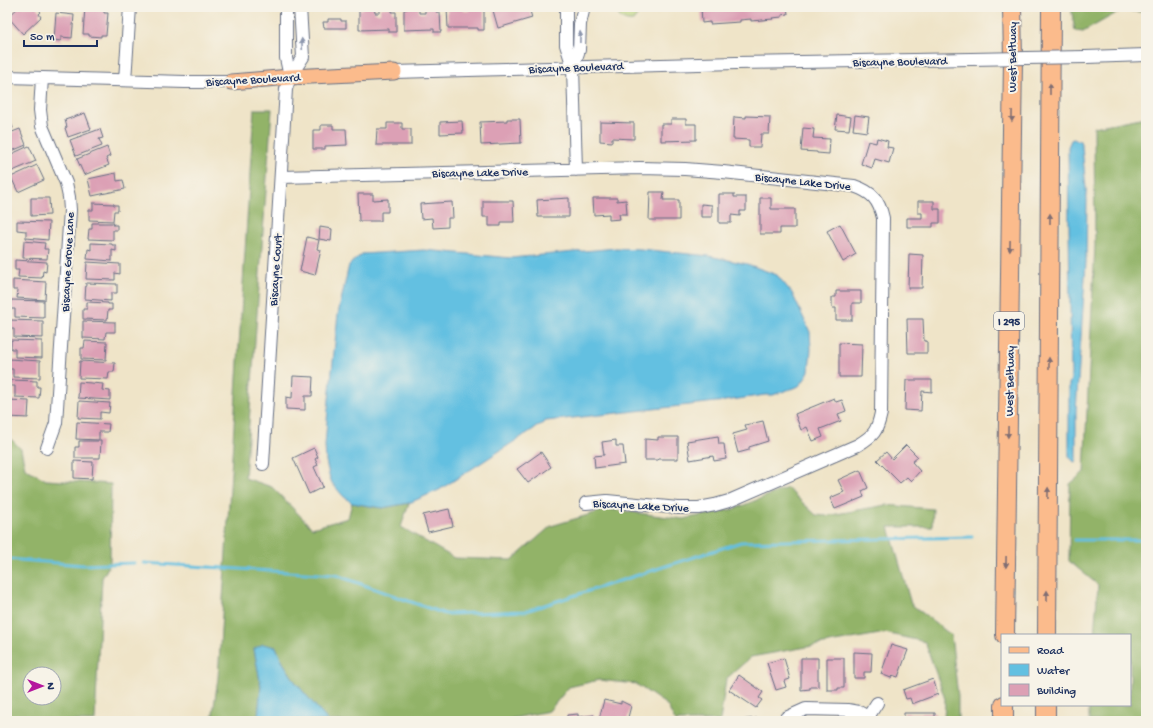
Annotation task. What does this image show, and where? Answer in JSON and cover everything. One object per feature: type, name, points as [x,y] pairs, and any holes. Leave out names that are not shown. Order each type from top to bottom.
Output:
[{"type":"highway","name":"West Beltway","points":[[1005,634],[1013,59],[1012,7]]},
{"type":"highway","points":[[1047,634],[1051,7]]},
{"type":"highway","points":[[1004,706],[1004,721]]},
{"type":"highway","points":[[1046,706],[1046,721]]},
{"type":"main road","name":"Biscayne Boulevard","points":[[231,82],[290,77],[394,72]]},
{"type":"street","points":[[125,80],[130,7]]},
{"type":"street","points":[[286,7],[286,58],[290,77]]},
{"type":"street","points":[[290,77],[303,57],[300,7]]},
{"type":"street","points":[[566,7],[566,45],[573,67],[576,170]]},
{"type":"street","points":[[573,67],[578,50],[580,24],[584,7]]},
{"type":"street","name":"Biscayne Boulevard","points":[[394,72],[736,63],[971,60],[1146,55]]},
{"type":"street","name":"Biscayne Boulevard","points":[[7,77],[231,82]]},
{"type":"street","name":"Biscayne Court","points":[[263,464],[286,90],[290,77]]},
{"type":"street","name":"Biscayne Grove Lane","points":[[42,78],[40,110],[42,126],[66,184],[70,210],[56,423],[47,448]]},
{"type":"street","name":"Biscayne Lake Drive","points":[[281,177],[640,168],[685,169],[854,186],[864,190],[874,197],[880,207],[883,218],[881,413],[879,424],[875,432],[858,445],[729,501],[715,505],[699,508],[678,508],[607,501],[586,503]]},
{"type":"street","points":[[786,718],[806,709],[848,710],[859,712],[870,719],[878,703]]},
{"type":"green space","points":[[621,7],[635,7],[637,10],[637,16],[633,21],[624,20],[620,17],[617,13]]},
{"type":"green space","points":[[1071,7],[1146,7],[1146,12],[1120,11],[1083,32],[1075,31]]},
{"type":"green space","points":[[254,109],[272,109],[245,478],[272,487],[312,528],[348,518],[352,503],[382,508],[409,503],[401,527],[454,558],[512,560],[551,526],[608,509],[683,519],[734,509],[787,488],[816,515],[826,516],[886,505],[933,509],[932,527],[889,527],[911,604],[951,635],[958,696],[958,721],[944,721],[945,699],[925,642],[885,633],[751,657],[726,679],[720,721],[675,721],[667,705],[636,684],[599,680],[569,687],[549,711],[500,721],[328,721],[296,683],[282,661],[276,647],[254,649],[261,686],[258,716],[259,721],[212,721],[218,678]]},
{"type":"green space","points":[[1146,117],[1146,721],[1089,721],[1089,706],[1131,706],[1131,634],[1094,634],[1098,585],[1069,561],[1070,484],[1084,472],[1095,245],[1094,127]]},
{"type":"green space","points":[[7,435],[21,449],[25,468],[46,480],[111,484],[110,564],[102,578],[95,721],[7,721]]},
{"type":"water","points":[[1073,139],[1080,141],[1082,147],[1087,199],[1086,262],[1076,411],[1076,461],[1074,462],[1069,456],[1069,384],[1071,379],[1068,147]]},
{"type":"water","points":[[616,248],[709,256],[747,264],[777,275],[792,293],[810,332],[811,349],[809,371],[804,380],[799,386],[773,395],[546,421],[439,490],[409,503],[382,508],[352,503],[343,496],[332,483],[329,475],[325,445],[338,314],[349,265],[362,254],[424,250],[511,258]]},
{"type":"water","points":[[263,644],[276,647],[282,661],[296,683],[328,721],[259,721],[258,716],[261,686],[254,649]]},
{"type":"building","points":[[19,7],[36,7],[41,12],[39,14],[41,17],[23,34],[8,17]]},
{"type":"building","points":[[85,7],[104,9],[104,13],[108,13],[106,35],[101,35],[101,37],[83,34]]},
{"type":"building","points":[[362,7],[374,7],[375,13],[380,13],[380,8],[392,7],[392,12],[396,12],[396,32],[389,32],[389,29],[359,30],[359,9],[363,9]]},
{"type":"building","points":[[407,7],[419,7],[419,13],[425,13],[425,8],[436,7],[436,12],[440,12],[441,32],[434,32],[434,29],[404,30],[404,10],[407,9]]},
{"type":"building","points":[[463,7],[463,11],[469,11],[468,7],[480,7],[480,10],[484,10],[484,30],[478,30],[478,28],[448,28],[447,8]]},
{"type":"building","points":[[492,7],[529,7],[532,18],[498,28]]},
{"type":"building","points":[[701,7],[787,7],[788,14],[782,15],[782,17],[772,18],[773,19],[751,21],[751,19],[740,20],[740,22],[710,24],[710,22],[702,23]]},
{"type":"building","points":[[56,13],[74,15],[72,38],[61,37],[61,41],[54,40]]},
{"type":"building","points":[[328,19],[341,19],[341,21],[346,21],[346,28],[324,28],[323,22],[328,22]]},
{"type":"building","points":[[7,113],[13,128],[7,130]]},
{"type":"building","points":[[85,113],[91,129],[68,137],[65,128],[67,127],[65,120]]},
{"type":"building","points":[[837,115],[851,117],[849,130],[835,129]]},
{"type":"building","points":[[855,115],[869,117],[867,132],[853,130]]},
{"type":"building","points":[[746,116],[770,117],[769,134],[761,134],[760,147],[749,147],[749,140],[733,139],[734,117],[746,118]]},
{"type":"building","points":[[507,119],[520,119],[521,143],[481,145],[480,122],[507,121]]},
{"type":"building","points":[[671,119],[686,119],[686,124],[696,124],[696,140],[661,141],[661,124],[671,124]]},
{"type":"building","points":[[462,121],[463,133],[440,134],[440,122]]},
{"type":"building","points":[[600,122],[634,123],[634,139],[612,138],[612,142],[600,141]]},
{"type":"building","points":[[387,123],[402,123],[402,129],[411,129],[411,145],[376,145],[377,129],[387,129]]},
{"type":"building","points":[[321,125],[333,125],[333,129],[346,129],[347,145],[325,146],[325,149],[313,149],[313,130],[321,130]]},
{"type":"building","points":[[803,128],[814,129],[813,138],[830,139],[829,154],[801,151]]},
{"type":"building","points":[[20,129],[26,145],[7,153],[7,134]]},
{"type":"building","points":[[100,129],[103,138],[99,139],[102,146],[76,156],[70,140]]},
{"type":"building","points":[[877,138],[888,141],[887,147],[893,148],[889,163],[875,159],[872,168],[861,164],[868,141],[876,143]]},
{"type":"building","points":[[29,146],[36,161],[8,173],[7,156]]},
{"type":"building","points":[[107,147],[110,156],[106,158],[109,165],[84,175],[77,159]]},
{"type":"building","points":[[37,165],[44,180],[18,192],[11,177]]},
{"type":"building","points":[[116,173],[117,181],[123,180],[125,189],[92,196],[88,179]]},
{"type":"building","points":[[650,192],[664,192],[663,200],[679,200],[679,220],[649,220]]},
{"type":"building","points":[[358,194],[373,194],[373,200],[388,199],[388,212],[381,212],[381,221],[359,221]]},
{"type":"building","points":[[719,194],[734,194],[734,197],[746,197],[746,211],[740,211],[740,216],[731,215],[731,223],[719,223]]},
{"type":"building","points":[[31,198],[49,198],[50,215],[31,216]]},
{"type":"building","points":[[569,198],[569,217],[538,217],[537,200]]},
{"type":"building","points":[[593,198],[617,198],[617,201],[626,200],[627,214],[619,214],[620,219],[609,220],[609,214],[594,215]]},
{"type":"building","points":[[760,198],[771,198],[771,209],[795,209],[795,228],[780,228],[780,234],[760,234]]},
{"type":"building","points":[[483,201],[513,201],[514,222],[501,222],[501,226],[489,226],[489,217],[483,217]]},
{"type":"building","points":[[918,201],[934,201],[934,209],[940,209],[940,223],[933,223],[933,227],[907,227],[907,218],[922,218],[922,213],[918,213]]},
{"type":"building","points":[[452,202],[453,218],[448,218],[448,227],[433,228],[432,218],[421,219],[420,204]]},
{"type":"building","points":[[93,203],[118,205],[118,211],[114,211],[113,221],[89,220],[89,210],[93,210]]},
{"type":"building","points":[[701,204],[712,205],[712,217],[701,217]]},
{"type":"building","points":[[17,221],[49,222],[48,240],[26,238],[26,231],[17,230]]},
{"type":"building","points":[[92,223],[114,223],[113,225],[117,225],[117,230],[113,230],[113,240],[88,239],[89,229],[92,229]]},
{"type":"building","points":[[840,224],[856,254],[843,262],[827,231]]},
{"type":"building","points":[[320,227],[332,229],[331,241],[319,239]]},
{"type":"building","points":[[307,237],[319,240],[317,249],[321,250],[315,275],[300,271]]},
{"type":"building","points":[[24,241],[45,243],[44,249],[48,249],[47,259],[23,258]]},
{"type":"building","points":[[91,243],[116,245],[116,251],[112,250],[112,261],[87,259],[88,249],[91,250]]},
{"type":"building","points":[[909,254],[923,255],[922,288],[908,288]]},
{"type":"building","points":[[15,260],[47,262],[46,272],[43,271],[42,278],[18,277],[19,270],[15,270]]},
{"type":"building","points":[[87,262],[120,264],[120,274],[115,273],[115,280],[86,279]]},
{"type":"building","points":[[13,280],[46,282],[45,300],[17,298],[18,290],[13,290]]},
{"type":"building","points":[[86,283],[117,284],[117,293],[111,293],[111,301],[85,299]]},
{"type":"building","points":[[836,291],[861,291],[861,303],[852,303],[852,320],[836,320],[836,308],[832,308],[832,297],[836,297]]},
{"type":"building","points":[[11,300],[44,301],[44,318],[15,317],[15,309],[10,309]]},
{"type":"building","points":[[87,302],[112,304],[112,310],[108,310],[107,320],[83,319],[83,309],[87,309]]},
{"type":"building","points":[[907,319],[923,319],[924,341],[927,341],[927,353],[908,353]]},
{"type":"building","points":[[9,320],[43,321],[43,338],[14,337],[14,329],[8,329]]},
{"type":"building","points":[[83,321],[115,322],[115,332],[106,332],[105,339],[83,338]]},
{"type":"building","points":[[11,340],[42,341],[42,358],[15,357],[15,349],[11,349]]},
{"type":"building","points":[[85,341],[107,342],[106,360],[81,359],[81,348],[84,348]]},
{"type":"building","points":[[839,343],[862,344],[861,377],[839,377]]},
{"type":"building","points":[[9,359],[40,361],[40,378],[13,377],[13,369],[9,369]]},
{"type":"building","points":[[80,361],[115,363],[114,372],[109,372],[108,379],[79,378]]},
{"type":"building","points":[[293,376],[313,377],[312,396],[305,396],[305,410],[286,409],[286,397],[292,398]]},
{"type":"building","points":[[11,380],[37,381],[37,387],[40,387],[39,398],[15,397],[15,386],[11,386]]},
{"type":"building","points":[[906,380],[932,380],[932,392],[922,391],[921,411],[905,410]]},
{"type":"building","points":[[79,382],[103,384],[102,390],[110,391],[110,400],[78,398]]},
{"type":"building","points":[[834,398],[836,402],[842,400],[846,411],[838,414],[841,421],[820,429],[823,437],[813,441],[807,427],[801,430],[795,414]]},
{"type":"building","points":[[9,400],[29,401],[28,418],[8,417]]},
{"type":"building","points":[[79,401],[110,403],[109,413],[100,412],[100,419],[78,418]]},
{"type":"building","points":[[763,421],[768,441],[749,447],[749,450],[738,453],[733,434],[747,430],[745,425]]},
{"type":"building","points":[[77,422],[109,424],[108,432],[99,432],[99,440],[76,439]]},
{"type":"building","points":[[718,436],[719,444],[724,444],[726,459],[714,461],[713,456],[690,460],[687,441]]},
{"type":"building","points":[[658,437],[678,437],[678,459],[645,460],[645,439],[658,440]]},
{"type":"building","points":[[616,440],[616,446],[623,446],[625,464],[595,468],[594,456],[604,455],[602,442]]},
{"type":"building","points":[[79,441],[101,441],[100,458],[75,458],[75,447],[79,447]]},
{"type":"building","points":[[906,445],[918,457],[912,462],[920,471],[911,481],[907,477],[900,483],[877,460],[886,452],[892,459]]},
{"type":"building","points":[[314,448],[318,457],[315,459],[318,465],[314,467],[323,487],[309,494],[293,458]]},
{"type":"building","points":[[541,452],[551,467],[528,483],[517,469]]},
{"type":"building","points":[[74,461],[93,462],[92,479],[74,478]]},
{"type":"building","points":[[860,470],[868,488],[862,491],[864,497],[835,509],[830,498],[844,492],[838,480]]},
{"type":"building","points":[[449,509],[453,526],[428,532],[423,515]]},
{"type":"building","points":[[891,645],[908,650],[898,677],[892,675],[891,678],[881,674]]},
{"type":"building","points":[[854,652],[872,653],[871,672],[864,672],[864,678],[854,678]]},
{"type":"building","points":[[784,658],[790,679],[784,681],[786,687],[776,690],[767,663]]},
{"type":"building","points":[[801,658],[818,658],[818,687],[810,687],[810,689],[801,690]]},
{"type":"building","points":[[827,658],[844,658],[844,688],[838,688],[838,690],[827,690]]},
{"type":"building","points":[[739,675],[763,692],[759,698],[762,700],[756,708],[729,690]]},
{"type":"building","points":[[933,679],[938,694],[912,704],[910,698],[906,699],[903,690]]},
{"type":"building","points":[[604,700],[621,704],[621,701],[631,706],[627,721],[599,719]]},
{"type":"building","points":[[904,713],[935,713],[935,721],[904,721]]},
{"type":"building","points":[[578,714],[578,717],[594,715],[595,721],[567,721],[567,715]]},
{"type":"building","points":[[758,718],[758,721],[739,721],[739,720]]},
{"type":"waterway","points":[[144,563],[336,575],[445,614],[526,611],[741,542],[972,537]]},
{"type":"waterway","points":[[1074,540],[1146,540]]},
{"type":"waterway","points":[[7,559],[83,565],[134,563]]}]
